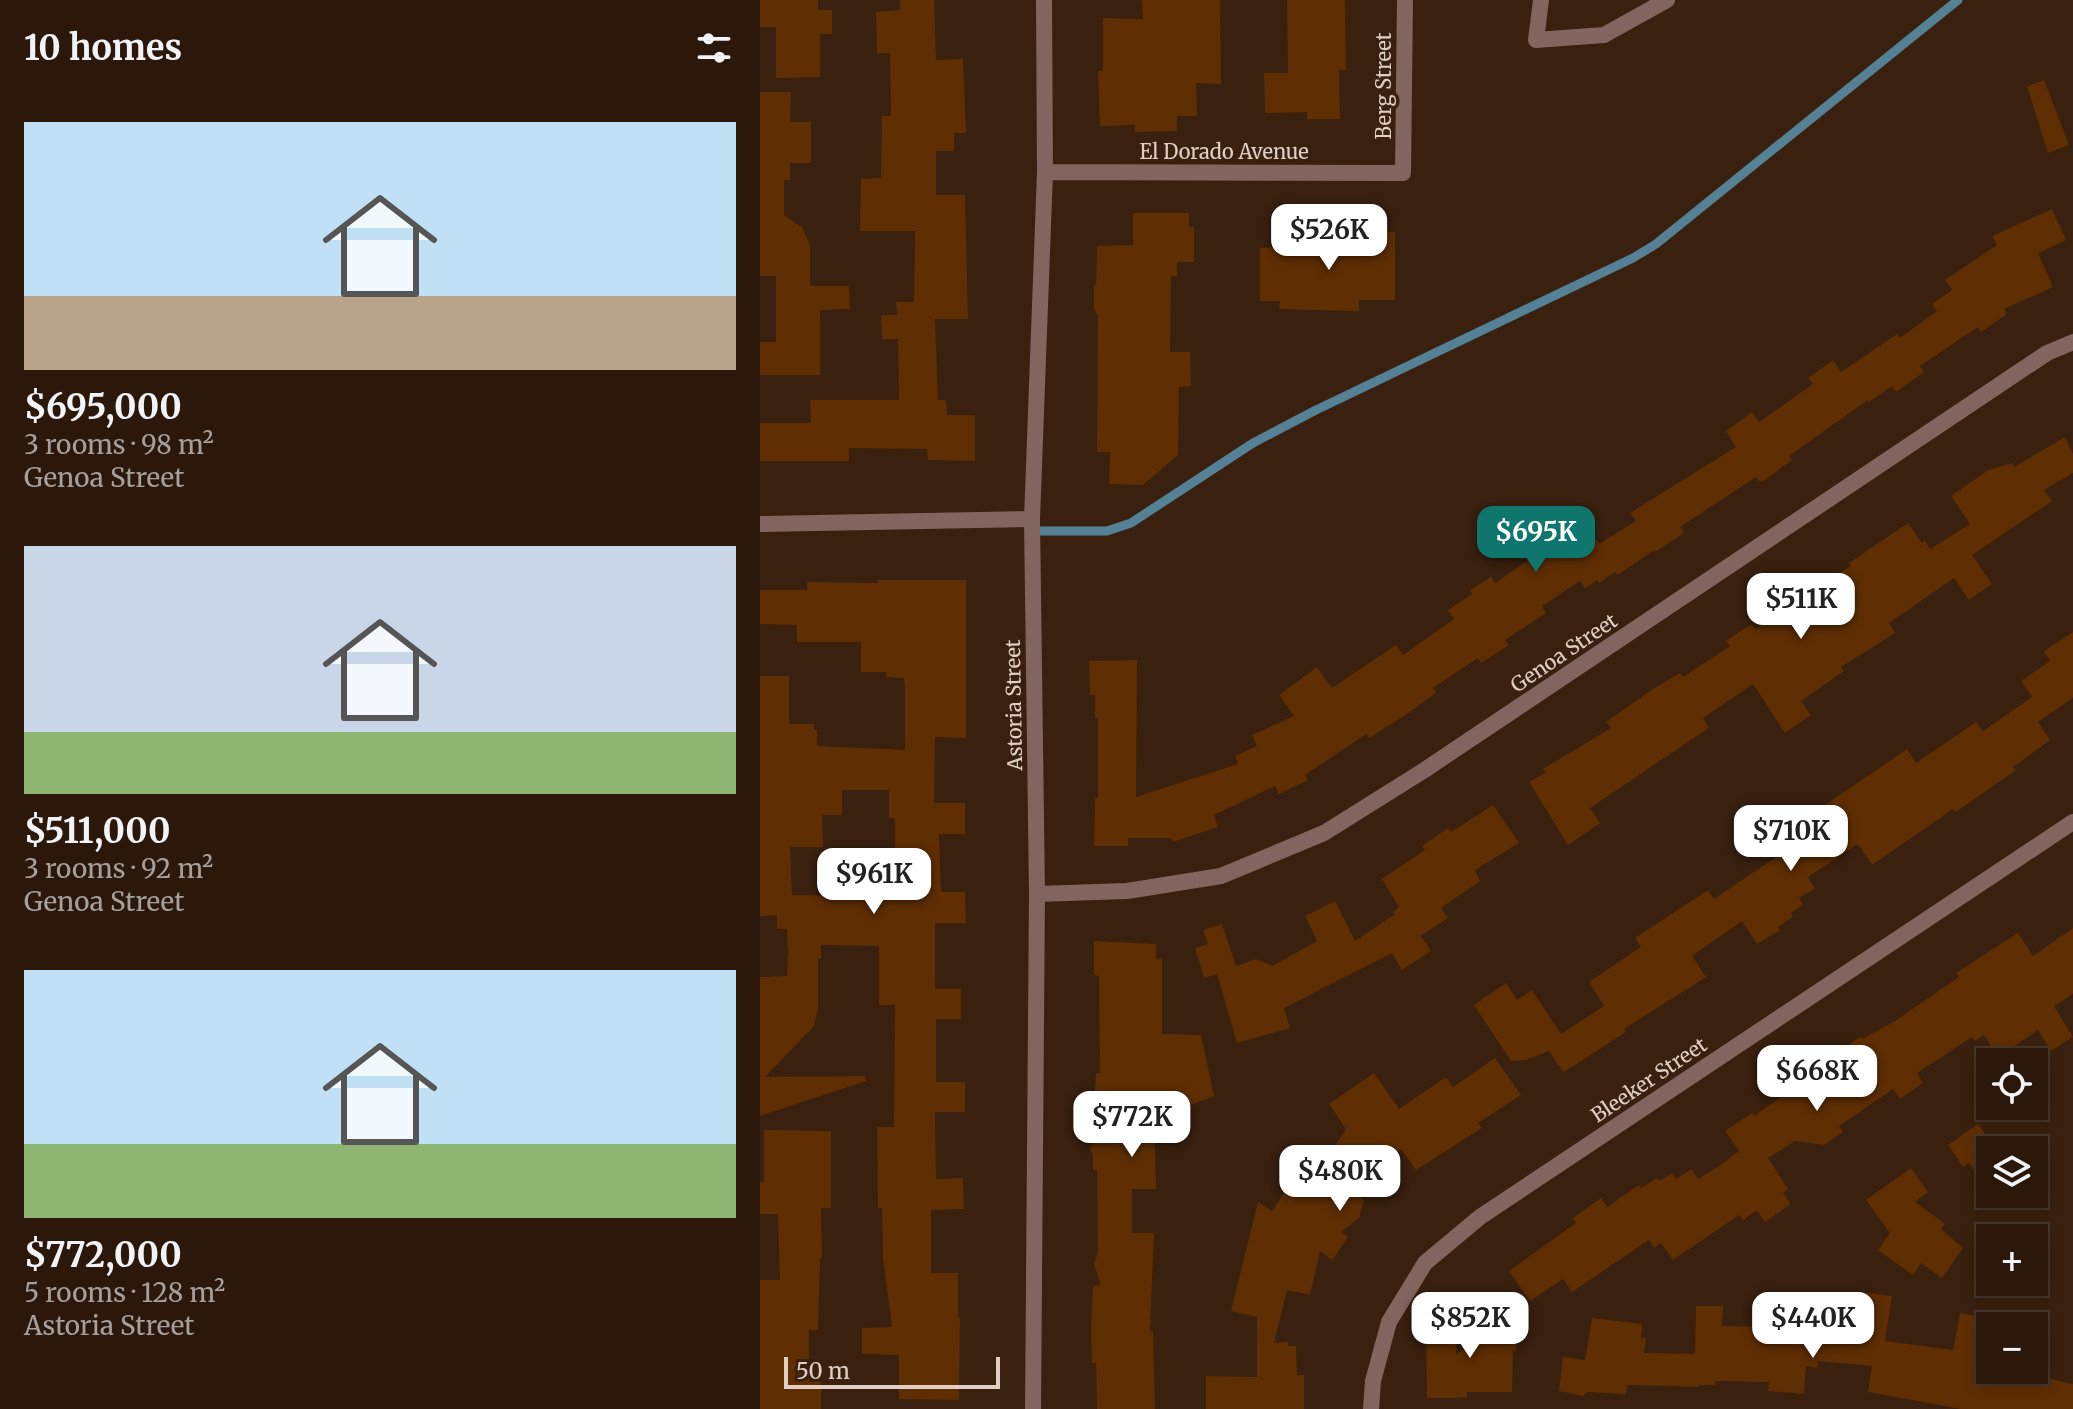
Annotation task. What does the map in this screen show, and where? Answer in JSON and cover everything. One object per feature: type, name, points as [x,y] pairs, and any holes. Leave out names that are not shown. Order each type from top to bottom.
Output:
[{"type":"street","name":"Astoria Street","points":[[1033,1409],[1037,894],[1032,519],[1045,172],[1044,0]]},
{"type":"street","name":"Berg Street","points":[[1403,173],[1405,0]]},
{"type":"street","points":[[1541,0],[1536,40],[1604,35],[1667,0]]},
{"type":"street","name":"El Dorado Avenue","points":[[1045,172],[1403,173]]},
{"type":"street","name":"Genoa Street","points":[[1037,894],[1127,891],[1221,876],[1324,833],[1437,762],[2047,353],[2073,342]]},
{"type":"street","points":[[760,524],[1032,519]]},
{"type":"street","name":"Bleeker Street","points":[[1371,1409],[1373,1381],[1389,1322],[1425,1263],[1436,1253],[1480,1217],[2073,822]]},
{"type":"building","points":[[760,0],[818,0],[818,10],[832,10],[832,34],[820,34],[820,77],[776,78],[776,27],[760,27]]},
{"type":"building","points":[[900,0],[934,0],[936,60],[963,59],[966,133],[954,133],[954,151],[936,151],[936,195],[965,195],[968,319],[935,319],[938,400],[946,400],[947,415],[975,415],[975,461],[928,460],[927,449],[849,448],[849,461],[760,461],[760,423],[811,423],[810,400],[899,400],[898,339],[882,339],[881,315],[897,315],[896,302],[914,302],[915,231],[860,231],[861,179],[881,178],[882,116],[891,116],[890,53],[877,53],[876,12],[900,10]]},
{"type":"building","points":[[1142,0],[1220,0],[1221,84],[1196,83],[1197,116],[1177,116],[1177,131],[1135,132],[1135,125],[1100,126],[1098,71],[1103,71],[1103,18],[1143,19]]},
{"type":"building","points":[[1287,0],[1345,0],[1346,70],[1339,70],[1340,119],[1307,119],[1307,112],[1265,113],[1264,73],[1288,73]]},
{"type":"building","points":[[2044,80],[2069,145],[2048,153],[2027,86]]},
{"type":"building","points":[[760,92],[791,92],[790,122],[811,122],[811,163],[790,163],[790,180],[784,180],[784,215],[802,227],[810,245],[810,286],[849,286],[850,309],[820,310],[820,375],[760,375],[760,342],[776,342],[776,276],[760,276]]},
{"type":"building","points":[[2052,209],[2066,240],[2038,253],[2053,287],[2004,309],[2007,314],[1981,332],[1978,327],[1920,366],[1924,372],[1896,392],[1892,386],[1868,400],[1789,456],[1792,460],[1765,480],[1760,482],[1756,477],[1680,527],[1684,533],[1618,575],[1615,572],[1585,588],[1580,581],[1542,606],[1546,613],[1505,640],[1509,645],[1481,663],[1478,658],[1433,688],[1436,693],[1407,714],[1369,738],[1366,734],[1305,775],[1308,780],[1279,794],[1275,786],[1214,815],[1218,827],[1173,842],[1171,838],[1128,838],[1128,846],[1094,846],[1095,798],[1098,798],[1098,718],[1095,718],[1095,695],[1090,695],[1089,661],[1137,660],[1136,797],[1238,764],[1235,756],[1257,746],[1252,735],[1294,716],[1279,695],[1317,667],[1332,688],[1396,645],[1403,655],[1454,619],[1448,610],[1472,594],[1470,590],[1491,577],[1495,583],[1539,553],[1529,539],[1561,517],[1586,524],[1599,544],[1636,521],[1630,513],[1736,447],[1726,431],[1752,412],[1759,422],[1813,384],[1808,378],[1833,360],[1841,372],[1897,334],[1900,338],[1937,311],[1932,304],[1952,290],[1945,280],[1997,245],[1992,236]]},
{"type":"building","points":[[1133,213],[1189,213],[1189,227],[1194,227],[1194,262],[1177,262],[1177,276],[1171,276],[1170,352],[1190,352],[1191,386],[1179,387],[1178,455],[1143,485],[1109,484],[1110,452],[1097,452],[1098,316],[1094,308],[1094,285],[1097,246],[1133,245]]},
{"type":"building","points":[[1362,232],[1395,232],[1395,300],[1359,300],[1359,311],[1279,309],[1280,301],[1260,301],[1260,248],[1286,246],[1286,237],[1362,238]]},
{"type":"building","points":[[2065,437],[2073,454],[2073,473],[2044,490],[2052,501],[1972,555],[1992,584],[1969,600],[1954,578],[1889,623],[1895,633],[1841,667],[1844,671],[1801,701],[1811,715],[1785,733],[1753,684],[1703,718],[1709,728],[1590,808],[1600,823],[1568,845],[1529,782],[1546,772],[1543,769],[1611,728],[1606,722],[1653,689],[1680,673],[1683,677],[1730,646],[1726,641],[1751,624],[1755,629],[1797,601],[1799,604],[1837,580],[1835,576],[1851,566],[1849,563],[1908,523],[1930,549],[1970,524],[1951,496],[1988,470],[2012,463],[2014,467]]},
{"type":"building","points":[[878,580],[966,580],[966,738],[935,737],[934,803],[965,803],[965,834],[939,834],[941,892],[965,892],[966,923],[935,923],[935,989],[961,989],[961,1019],[936,1019],[936,1082],[965,1082],[965,1112],[935,1112],[936,1179],[963,1178],[964,1209],[931,1210],[931,1273],[958,1273],[959,1400],[899,1399],[899,1355],[862,1354],[862,1328],[892,1327],[883,1258],[882,1208],[878,1208],[877,1127],[894,1127],[895,1005],[879,1005],[879,946],[821,945],[818,1009],[814,1026],[765,1077],[865,1076],[866,1081],[760,1116],[760,977],[787,976],[788,953],[787,929],[777,929],[777,915],[760,916],[760,676],[789,676],[789,724],[814,724],[817,746],[905,750],[905,689],[904,678],[886,677],[886,672],[861,672],[861,642],[797,642],[797,625],[760,624],[760,590],[807,590],[807,582],[878,583]],"holes":[[[842,790],[889,790],[889,818],[895,818],[895,870],[881,870],[881,889],[858,889],[858,896],[792,895],[790,847],[823,847],[822,815],[842,815]]]},
{"type":"building","points":[[2073,632],[2073,698],[2038,722],[2050,740],[2013,767],[2016,770],[1872,865],[1858,844],[1808,877],[1815,888],[1799,898],[1803,905],[1791,913],[1793,917],[1778,927],[1780,930],[1757,944],[1742,921],[1692,956],[1706,977],[1624,1029],[1626,1032],[1572,1067],[1563,1072],[1549,1051],[1526,1060],[1511,1061],[1474,1005],[1506,983],[1517,1000],[1532,990],[1561,1034],[1604,1006],[1589,982],[1641,947],[1635,938],[1708,890],[1714,899],[1797,843],[1791,835],[1823,814],[1819,809],[1907,749],[1916,763],[1976,722],[1983,731],[2032,697],[2021,681],[2050,661],[2044,651]]},
{"type":"building","points":[[1493,805],[1519,843],[1475,870],[1480,881],[1441,908],[1448,918],[1421,936],[1431,951],[1402,970],[1392,953],[1284,1008],[1290,1028],[1237,1043],[1217,974],[1204,978],[1195,948],[1208,944],[1203,930],[1222,924],[1236,966],[1256,959],[1272,966],[1317,941],[1305,916],[1335,901],[1355,941],[1395,914],[1393,912],[1399,907],[1382,879],[1425,850],[1422,846],[1448,828],[1451,832]]},
{"type":"building","points":[[2073,928],[2073,994],[2054,1006],[2073,1037],[2051,1051],[2038,1030],[2011,1048],[1992,1048],[1984,1035],[1975,1041],[1972,1037],[1917,1073],[1923,1083],[1900,1099],[1893,1089],[1839,1126],[1843,1132],[1824,1145],[1795,1141],[1768,1158],[1788,1189],[1783,1193],[1791,1204],[1765,1222],[1757,1210],[1743,1220],[1739,1215],[1673,1260],[1661,1243],[1654,1248],[1649,1240],[1572,1292],[1563,1279],[1530,1301],[1509,1271],[1576,1223],[1573,1218],[1601,1198],[1607,1207],[1639,1185],[1641,1188],[1657,1178],[1659,1181],[1672,1173],[1676,1179],[1692,1169],[1698,1179],[1719,1166],[1739,1151],[1725,1131],[1752,1113],[1754,1116],[1801,1083],[1798,1079],[1860,1037],[1862,1039],[1895,1021],[1959,977],[1956,973],[2018,933],[2033,956]]},
{"type":"building","points":[[1094,941],[1156,944],[1156,960],[1162,958],[1162,1034],[1201,1035],[1214,1096],[1154,1119],[1156,1189],[1132,1189],[1132,1233],[1154,1233],[1150,1331],[1153,1331],[1155,1409],[1097,1409],[1096,1363],[1092,1363],[1091,1330],[1093,1286],[1101,1285],[1094,1264],[1098,1252],[1097,1170],[1093,1170],[1090,1149],[1106,1119],[1091,1119],[1091,1092],[1095,1092],[1096,1073],[1100,1073],[1099,976],[1094,975]]},
{"type":"building","points":[[1495,1058],[1521,1095],[1478,1123],[1482,1128],[1416,1170],[1401,1149],[1380,1164],[1358,1196],[1364,1200],[1359,1218],[1341,1232],[1348,1237],[1332,1260],[1320,1251],[1310,1295],[1287,1290],[1274,1343],[1288,1342],[1288,1346],[1296,1346],[1297,1375],[1304,1375],[1304,1409],[1206,1409],[1206,1376],[1257,1377],[1257,1317],[1231,1311],[1258,1202],[1272,1211],[1302,1166],[1316,1174],[1346,1129],[1329,1104],[1374,1073],[1399,1109],[1446,1077],[1453,1087]]},
{"type":"building","points":[[1978,1124],[1986,1136],[1976,1136],[1976,1173],[1969,1163],[1963,1167],[1948,1145]]},
{"type":"building","points":[[764,1130],[831,1131],[831,1208],[821,1208],[818,1330],[809,1330],[809,1382],[821,1382],[821,1409],[760,1409],[760,1280],[780,1280],[778,1214],[760,1214],[760,1182],[764,1182]]},
{"type":"building","points":[[1911,1168],[1928,1192],[1915,1202],[1945,1224],[1941,1229],[1963,1248],[1942,1278],[1921,1263],[1913,1275],[1878,1250],[1890,1233],[1866,1200]]},
{"type":"building","points":[[1861,1292],[1892,1296],[1885,1341],[1953,1350],[1960,1313],[1976,1316],[1976,1384],[2048,1384],[2048,1378],[2073,1384],[2073,1409],[1961,1409],[1868,1392],[1872,1366],[1818,1361],[1817,1368],[1806,1366],[1804,1394],[1768,1391],[1769,1382],[1715,1381],[1715,1385],[1698,1387],[1627,1385],[1626,1394],[1587,1392],[1583,1396],[1559,1391],[1563,1357],[1585,1360],[1592,1318],[1642,1324],[1641,1338],[1646,1338],[1644,1353],[1695,1354],[1696,1306],[1723,1306],[1722,1326],[1770,1327],[1771,1316],[1792,1317],[1792,1307],[1858,1313]]},
{"type":"building","points":[[1516,1307],[1512,1392],[1467,1392],[1467,1397],[1427,1398],[1426,1329],[1432,1329],[1436,1319],[1458,1320],[1456,1355]]},
{"type":"waterway","points":[[1032,531],[1107,531],[1131,523],[1253,443],[1633,258],[1656,244],[1958,0]]}]
